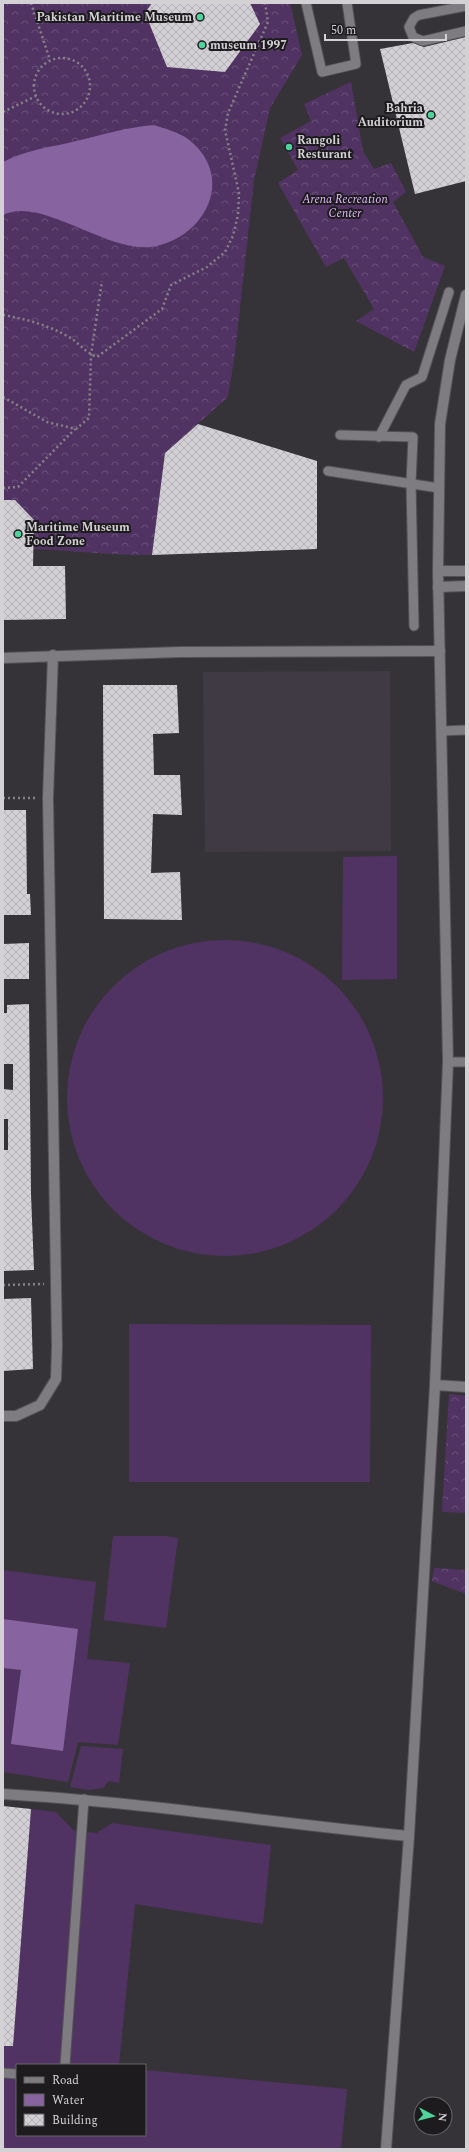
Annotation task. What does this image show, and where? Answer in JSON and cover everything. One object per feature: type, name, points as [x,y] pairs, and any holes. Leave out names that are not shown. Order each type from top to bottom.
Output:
[{"type":"street","points":[[386,2149],[409,1836],[435,1385],[448,1062],[438,587],[440,424],[444,393],[466,295]]},
{"type":"street","points":[[438,571],[466,571]]},
{"type":"street","points":[[438,587],[466,586]]},
{"type":"street","points":[[3,658],[53,655],[440,651]]},
{"type":"street","points":[[3,1416],[16,1416],[40,1405],[56,1379],[56,1284],[48,798],[53,655]]},
{"type":"street","points":[[435,1385],[466,1387]]},
{"type":"street","points":[[3,1794],[84,1799],[322,1828],[409,1836]]},
{"type":"lane","points":[[306,3],[322,72],[356,64],[347,3]]},
{"type":"lane","points":[[466,6],[419,15],[414,18],[409,27],[413,37],[423,41],[466,31]]},
{"type":"lane","points":[[379,437],[406,385],[422,377],[449,292]]},
{"type":"lane","points":[[340,435],[412,437],[411,484],[414,626]]},
{"type":"lane","points":[[328,471],[440,488]]},
{"type":"lane","points":[[441,731],[466,730]]},
{"type":"lane","points":[[448,1062],[466,1062]]},
{"type":"lane","points":[[65,2064],[84,1799]]},
{"type":"lane","points":[[3,2073],[16,2074]]},
{"type":"path","points":[[31,3],[50,60]]},
{"type":"path","points":[[3,315],[24,319],[50,328],[70,338],[91,355],[97,357],[162,309],[171,285],[207,267],[225,252],[233,236],[238,215],[239,193],[225,130],[228,113],[268,22],[264,3]]},
{"type":"path","points":[[65,58],[74,60],[81,66],[90,82],[85,100],[80,107],[72,112],[62,113],[46,108],[36,96],[34,84],[35,75],[50,60],[65,58]]},
{"type":"path","points":[[3,112],[36,96]]},
{"type":"path","points":[[3,488],[18,487],[89,418],[91,355],[102,281]]},
{"type":"path","points":[[3,398],[47,422],[76,429]]},
{"type":"path","points":[[3,798],[48,798]]},
{"type":"path","points":[[3,1285],[56,1284]]},
{"type":"shaded area","points":[[390,671],[391,851],[205,852],[203,672]]},
{"type":"green space","name":"Pakistan Maritime Museum","points":[[3,3],[290,3],[302,55],[270,108],[254,180],[235,353],[228,397],[165,453],[152,555],[41,549],[3,549]]},
{"type":"green space","name":"Arena Recreation Center","points":[[351,82],[363,151],[374,169],[391,163],[406,192],[393,202],[423,257],[445,266],[414,352],[356,321],[374,309],[344,258],[326,267],[278,183],[298,170],[280,138],[311,121],[304,104]]},
{"type":"green space","points":[[397,856],[397,979],[342,980],[343,857]]},
{"type":"green space","points":[[209,940],[241,940],[271,946],[300,958],[326,976],[347,997],[365,1023],[377,1052],[383,1082],[383,1114],[377,1144],[365,1173],[347,1199],[326,1220],[300,1238],[271,1250],[241,1256],[209,1256],[179,1250],[150,1238],[124,1220],[103,1199],[85,1173],[73,1144],[67,1114],[67,1082],[73,1052],[85,1023],[103,997],[124,976],[150,958],[179,946]]},
{"type":"green space","points":[[129,1324],[371,1325],[370,1482],[129,1482]]},
{"type":"green space","points":[[449,1394],[466,1396],[466,1513],[442,1512]]},
{"type":"green space","points":[[113,1536],[165,1536],[178,1538],[166,1628],[104,1620]]},
{"type":"green space","points":[[434,1568],[466,1570],[466,1594],[432,1581]]},
{"type":"green space","points":[[3,1570],[96,1582],[87,1659],[130,1663],[118,1745],[78,1742],[68,1782],[3,1772]]},
{"type":"green space","points":[[81,1746],[123,1749],[119,1783],[109,1781],[103,1788],[89,1790],[70,1787]]},
{"type":"green space","points":[[31,1809],[56,1812],[74,1831],[97,1833],[112,1823],[271,1845],[263,1924],[135,1904],[119,2064],[16,2064],[16,2136],[146,2136],[146,2070],[347,2089],[341,2149],[3,2149],[3,2025]]},
{"type":"water","points":[[154,125],[188,139],[202,153],[210,169],[212,186],[209,202],[202,216],[190,229],[175,239],[157,246],[139,247],[119,243],[98,236],[57,219],[37,213],[19,211],[3,215],[3,162],[20,154],[39,149],[125,129]]},
{"type":"water","points":[[3,1619],[78,1629],[63,1751],[11,1744],[21,1670],[3,1668]]},
{"type":"building","name":"museum 1997","points":[[152,3],[250,3],[260,24],[225,72],[167,67],[145,13]]},
{"type":"building","name":"Bahria Auditorium","points":[[466,37],[466,181],[415,194],[380,49],[413,43],[424,47]]},
{"type":"building","points":[[198,424],[317,461],[317,549],[152,555],[165,453]]},
{"type":"building","points":[[3,500],[15,500],[34,520],[33,566],[65,566],[66,619],[3,620]]},
{"type":"building","points":[[103,685],[177,685],[179,733],[153,734],[154,775],[180,775],[182,815],[153,814],[151,873],[180,872],[182,920],[104,919]]},
{"type":"building","points":[[3,810],[26,810],[27,894],[30,894],[31,915],[3,915]]},
{"type":"building","points":[[29,943],[29,979],[3,979],[3,944]]},
{"type":"building","points":[[29,1004],[31,1194],[34,1270],[3,1271],[3,1150],[8,1150],[8,1119],[3,1119],[3,1089],[13,1090],[13,1064],[3,1064],[3,1013],[7,1013],[7,1005]]},
{"type":"building","points":[[31,1298],[33,1369],[3,1371],[3,1299]]},
{"type":"building","points":[[3,1806],[31,1809],[13,2046],[3,2046]]},
{"type":"place","name":"Pakistan Maritime Museum","points":[[200,17]]},
{"type":"place","name":"museum 1997","points":[[202,45]]},
{"type":"place","name":"Bahria Auditorium","points":[[431,115]]},
{"type":"place","name":"Rangoli Resturant","points":[[289,147]]},
{"type":"place","name":"Maritime Museum Food Zone","points":[[18,534]]}]
